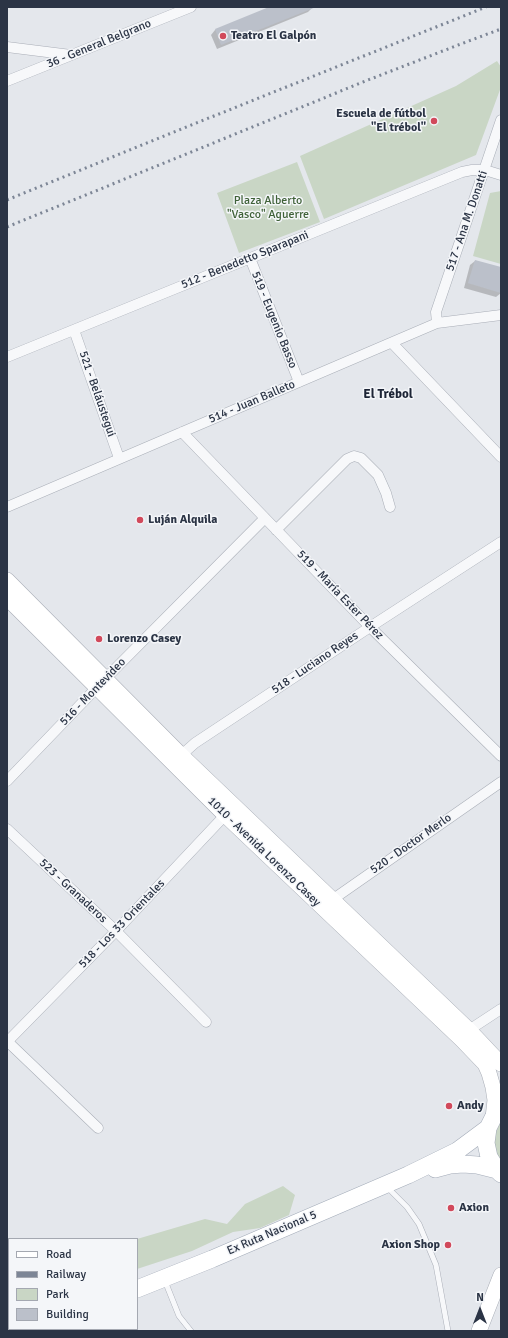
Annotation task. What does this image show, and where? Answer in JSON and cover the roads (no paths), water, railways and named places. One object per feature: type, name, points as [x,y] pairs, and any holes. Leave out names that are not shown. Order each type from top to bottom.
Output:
[{"type":"main road","name":"1010 - Avenida Lorenzo Casey","points":[[7,580],[101,683],[177,759],[466,1035],[501,1064]]},
{"type":"main road","name":"1010 - Avenida Lorenzo Casey","points":[[7,598],[101,683]]},
{"type":"main road","name":"1010 - Avenida Lorenzo Casey","points":[[466,1035],[485,1064],[489,1073],[495,1100],[494,1119]]},
{"type":"main road","points":[[494,1119],[486,1143],[487,1151],[499,1172]]},
{"type":"main road","name":"Ex Ruta Nacional 5","points":[[138,1290],[408,1176],[457,1151],[494,1119]]},
{"type":"main road","name":"Ex Ruta Nacional 5","points":[[408,1176],[450,1165],[463,1164],[477,1165],[499,1172]]},
{"type":"main road","points":[[479,1331],[500,1275]]},
{"type":"street","name":"36 - General Belgrano","points":[[7,81],[191,7]]},
{"type":"street","points":[[7,47],[72,55]]},
{"type":"street","name":"517 - Ana M. Donatti","points":[[437,323],[436,312],[501,120]]},
{"type":"street","points":[[485,170],[501,175]]},
{"type":"street","name":"512 - Benedetto Sparapani","points":[[7,357],[462,172],[485,170]]},
{"type":"street","name":"519 - Eugenio Basso","points":[[250,258],[299,382]]},
{"type":"street","name":"514 - Juan Balleto","points":[[7,507],[437,323],[501,315]]},
{"type":"street","name":"521 - Beláustegui","points":[[74,330],[119,458]]},
{"type":"street","points":[[392,343],[501,457]]},
{"type":"street","name":"519 - María Ester Pérez","points":[[182,432],[370,627],[501,756]]},
{"type":"street","points":[[276,530],[347,459],[354,456],[361,458],[378,475],[390,507]]},
{"type":"street","name":"516 - Montevideo","points":[[7,781],[101,683],[265,518]]},
{"type":"street","name":"518 - Luciano Reyes","points":[[177,759],[196,743],[501,542]]},
{"type":"street","name":"520 - Doctor Merlo","points":[[328,903],[501,782]]},
{"type":"street","name":"518 - Los 33 Orientales","points":[[7,1041],[116,931],[230,810]]},
{"type":"street","name":"523 - Granaderos","points":[[7,829],[116,931],[206,1022]]},
{"type":"street","points":[[466,1035],[501,1009]]},
{"type":"street","points":[[7,1041],[98,1128]]},
{"type":"lane","points":[[385,1185],[407,1207],[419,1224],[436,1265],[448,1331]]},
{"type":"lane","points":[[164,1279],[179,1316],[191,1331]]},
{"type":"railway","points":[[7,200],[486,7]]},
{"type":"railway","points":[[7,227],[368,80],[501,29]]},
{"type":"place","name":"Teatro El Galpón","points":[[223,36]]},
{"type":"place","name":"Escuela de fútbol \"El trébol\"","points":[[434,121]]},
{"type":"place","name":"Luján Alquila","points":[[140,520]]},
{"type":"place","name":"Lorenzo Casey","points":[[99,639]]},
{"type":"place","name":"Andy","points":[[449,1106]]},
{"type":"place","name":"Axion","points":[[451,1208]]},
{"type":"place","name":"Axion Shop","points":[[448,1245]]},
{"type":"district","name":"El Trébol","points":[[388,395]]},
{"type":"park label","name":"Plaza Alberto \"Vasco\" Aguerre","points":[[268,208]]}]
